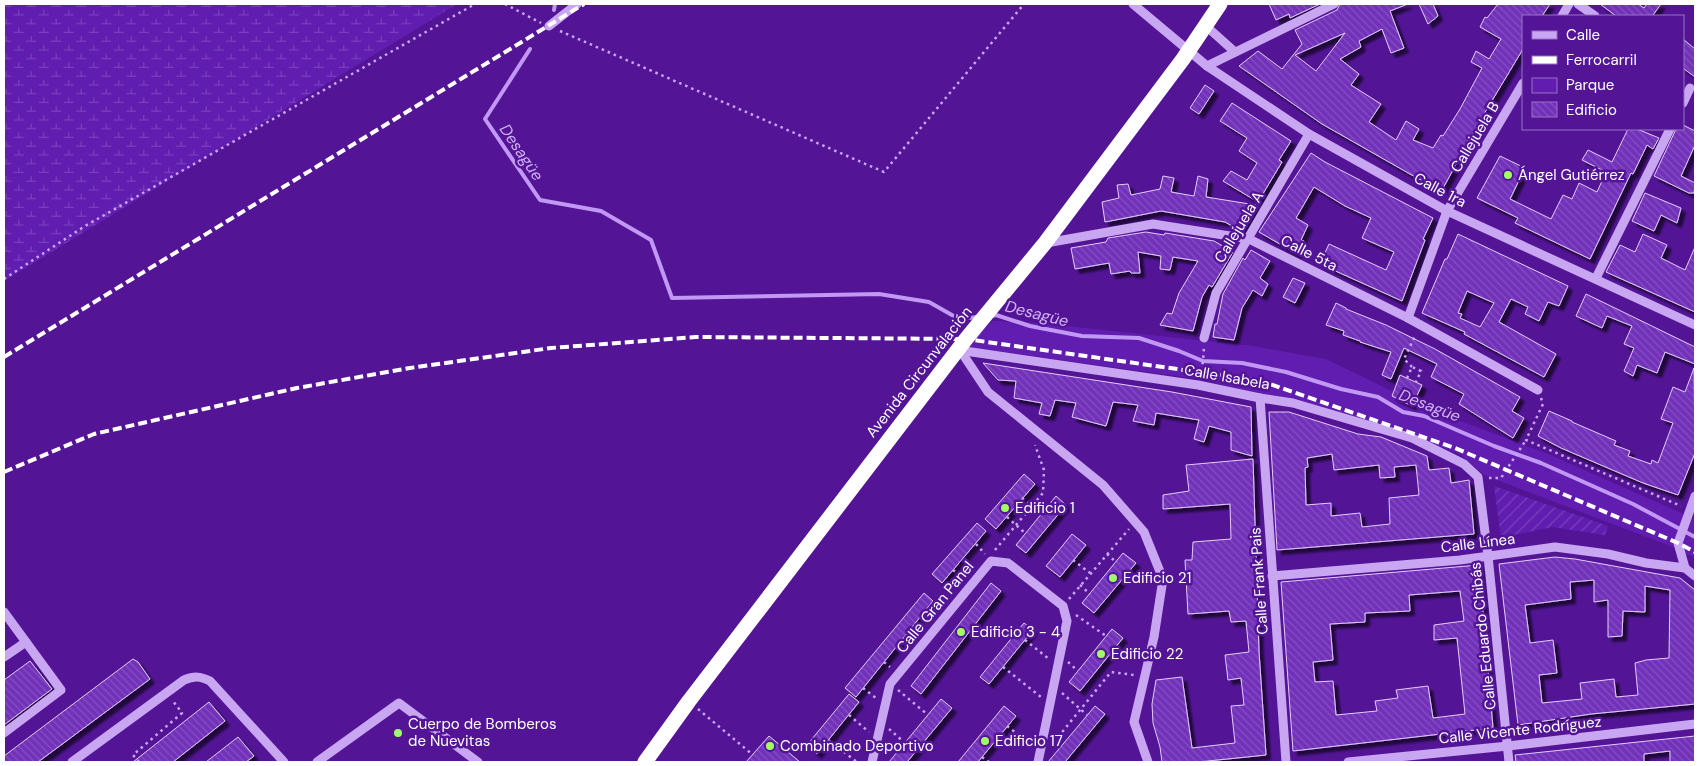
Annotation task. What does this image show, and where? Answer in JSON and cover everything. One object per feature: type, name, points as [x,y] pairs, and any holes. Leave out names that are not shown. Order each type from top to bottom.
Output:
[{"type":"highway","name":"Avenida Circunvalación","points":[[646,762],[688,701],[985,316],[1045,243],[1188,51],[1220,4]]},
{"type":"street","points":[[549,26],[576,4]]},
{"type":"street","name":"Calle 1ra","points":[[1133,4],[1207,66],[1309,134],[1447,211],[1695,325]]},
{"type":"street","points":[[1207,66],[1334,4]]},
{"type":"street","points":[[1563,15],[1569,4]]},
{"type":"street","points":[[1578,4],[1594,15]]},
{"type":"street","points":[[1206,26],[1235,52]]},
{"type":"street","name":"Callejuela B","points":[[1408,318],[1447,211],[1522,85]]},
{"type":"street","points":[[1684,100],[1689,88]]},
{"type":"street","points":[[1596,278],[1670,130]]},
{"type":"street","name":"Callejuela A","points":[[1204,338],[1216,293],[1309,134]]},
{"type":"street","name":"Calle 5ta","points":[[1045,243],[1153,224],[1249,239],[1408,318],[1414,327],[1536,395]]},
{"type":"street","points":[[959,350],[988,392],[1103,485],[1144,532],[1163,579],[1154,638],[1134,722],[1148,762]]},
{"type":"street","name":"Calle Isabela","points":[[959,350],[1198,385],[1293,403],[1412,438],[1464,464],[1478,477]]},
{"type":"street","name":"Calle Frank Pais","points":[[1260,398],[1286,762]]},
{"type":"street","name":"Calle Eduardo Chibás","points":[[1478,477],[1510,762]]},
{"type":"street","points":[[1695,496],[1692,511],[1686,520],[1678,543],[1685,568],[1695,576]]},
{"type":"street","name":"Calle Línea","points":[[1272,576],[1488,556],[1555,547],[1608,554],[1646,563],[1685,568]]},
{"type":"street","name":"Calle Gran Panel","points":[[872,762],[890,684],[991,561],[1008,563],[1063,606]]},
{"type":"street","points":[[1038,762],[1044,751],[1050,704],[1067,621],[1063,606]]},
{"type":"street","points":[[4,612],[62,690],[4,733]]},
{"type":"street","points":[[4,658],[26,642]]},
{"type":"street","points":[[72,762],[167,692],[184,680],[192,677],[200,677],[210,681],[284,762]]},
{"type":"street","points":[[317,762],[399,703],[478,762]]},
{"type":"street","name":"Calle Vicente Rodríguez","points":[[1348,762],[1508,746],[1695,724]]},
{"type":"path","points":[[4,279],[86,226],[475,4]]},
{"type":"path","points":[[505,4],[549,26],[884,172],[1024,4]]},
{"type":"path","points":[[1414,327],[1417,334]]},
{"type":"path","points":[[1414,327],[1417,334]]},
{"type":"path","points":[[1416,382],[1421,371],[1412,367],[1404,359],[1417,334]]},
{"type":"path","points":[[1198,385],[1203,361],[1204,338]]},
{"type":"path","points":[[1407,378],[1412,367]]},
{"type":"path","points":[[1536,395],[1543,404]]},
{"type":"path","points":[[1536,395],[1543,404]]},
{"type":"path","points":[[1478,477],[1501,478],[1526,440],[1543,404]]},
{"type":"path","points":[[991,561],[993,552],[1043,493],[1044,470],[1029,426]]},
{"type":"path","points":[[1526,440],[1692,511]]},
{"type":"path","points":[[1022,498],[1041,514]]},
{"type":"path","points":[[1007,517],[1025,534]]},
{"type":"path","points":[[1106,636],[1063,606],[1135,522]]},
{"type":"path","points":[[1107,554],[1116,562]]},
{"type":"path","points":[[1073,560],[1090,573]]},
{"type":"path","points":[[953,570],[971,585]]},
{"type":"path","points":[[1080,586],[1090,594]]},
{"type":"path","points":[[1025,640],[1058,666]]},
{"type":"path","points":[[1003,667],[1050,704]]},
{"type":"path","points":[[1007,726],[1044,751],[1111,672],[1146,676]]},
{"type":"path","points":[[890,684],[928,715]]},
{"type":"path","points":[[1054,686],[1087,715]]},
{"type":"path","points":[[863,688],[886,704]]},
{"type":"path","points":[[139,762],[133,755],[182,713],[167,692]]},
{"type":"path","points":[[688,701],[753,755]]},
{"type":"path","points":[[849,715],[877,740]]},
{"type":"path","points":[[881,723],[905,743]]},
{"type":"path","points":[[828,740],[857,762]]},
{"type":"path","points":[[982,757],[989,762]]},
{"type":"green space","points":[[4,4],[457,4],[4,281]]},
{"type":"green space","points":[[992,321],[1039,323],[1253,346],[1326,359],[1429,409],[1548,454],[1695,519],[1695,558],[1673,547],[1484,475],[1461,455],[1417,437],[1292,398],[1262,394],[1198,379],[967,347]]},
{"type":"green space","points":[[1494,486],[1608,526],[1605,535],[1552,527],[1501,538]]},
{"type":"building","points":[[1269,4],[1320,4],[1290,18],[1289,14],[1276,20]]},
{"type":"building","points":[[1340,4],[1408,4],[1390,11],[1404,48],[1391,53],[1382,29],[1359,41],[1361,47],[1340,59],[1359,74],[1351,85],[1381,104],[1369,122],[1396,140],[1406,121],[1419,129],[1413,140],[1433,148],[1460,109],[1482,68],[1471,62],[1476,51],[1489,59],[1501,39],[1480,27],[1485,17],[1487,18],[1498,4],[1550,4],[1543,15],[1522,15],[1522,51],[1463,149],[1442,190],[1417,178],[1322,124],[1239,66],[1258,51],[1282,69],[1302,44],[1295,30],[1337,10]],"holes":[[[1345,33],[1316,71],[1295,55]]]},
{"type":"building","points":[[1419,4],[1433,4],[1438,16],[1428,24]]},
{"type":"building","points":[[1600,4],[1638,4],[1644,8],[1647,4],[1661,4],[1653,15],[1615,15]]},
{"type":"building","points":[[1684,40],[1695,49],[1695,77],[1684,69]]},
{"type":"building","points":[[1205,85],[1214,91],[1199,114],[1190,108]]},
{"type":"building","points":[[1232,103],[1291,141],[1279,160],[1282,162],[1258,202],[1223,181],[1231,171],[1247,180],[1257,163],[1239,151],[1247,138],[1220,121]]},
{"type":"building","points":[[1684,126],[1695,131],[1695,145],[1681,176],[1695,183],[1694,193],[1689,193],[1654,176],[1676,130],[1684,130]]},
{"type":"building","points":[[1628,130],[1639,130],[1659,138],[1653,149],[1647,145],[1633,174],[1631,173],[1590,259],[1515,223],[1518,218],[1477,198],[1500,156],[1525,168],[1510,199],[1551,219],[1563,195],[1572,199],[1579,183],[1597,192],[1606,172],[1582,160],[1588,150],[1612,162]]},
{"type":"building","points":[[1311,153],[1433,218],[1423,239],[1425,240],[1402,301],[1320,264],[1329,244],[1386,270],[1394,252],[1362,238],[1371,218],[1345,206],[1314,187],[1296,218],[1308,225],[1301,240],[1304,241],[1297,254],[1259,232]]},
{"type":"building","points":[[1163,176],[1174,178],[1171,192],[1194,196],[1198,176],[1208,179],[1206,197],[1256,205],[1242,232],[1225,222],[1161,211],[1105,222],[1102,202],[1119,198],[1117,185],[1128,184],[1131,195],[1160,189]]},
{"type":"building","points":[[1645,193],[1681,208],[1677,223],[1661,215],[1654,231],[1632,221]]},
{"type":"building","points":[[1146,232],[1164,235],[1165,233],[1214,241],[1233,252],[1212,287],[1209,285],[1202,297],[1193,331],[1160,325],[1167,313],[1172,314],[1179,293],[1198,261],[1173,257],[1170,270],[1160,269],[1161,256],[1138,252],[1140,273],[1131,273],[1130,271],[1111,274],[1109,263],[1075,269],[1071,248],[1106,242],[1108,238]]},
{"type":"building","points":[[1458,234],[1568,286],[1559,306],[1548,302],[1539,321],[1525,314],[1528,307],[1511,299],[1499,322],[1556,354],[1544,377],[1464,334],[1465,332],[1422,313],[1445,259],[1447,259]],"holes":[[[1467,291],[1494,303],[1480,327],[1460,318],[1462,314],[1458,313]]]},
{"type":"building","points":[[1643,234],[1667,245],[1661,258],[1685,270],[1695,247],[1695,312],[1606,272],[1620,245],[1635,252]]},
{"type":"building","points":[[1251,250],[1270,261],[1260,278],[1268,284],[1262,296],[1253,290],[1242,308],[1234,340],[1213,337],[1223,294],[1243,258],[1245,260]]},
{"type":"building","points":[[1293,278],[1305,283],[1295,303],[1283,297]]},
{"type":"building","points":[[1586,294],[1695,347],[1695,364],[1665,352],[1657,373],[1637,365],[1633,376],[1624,371],[1634,348],[1624,344],[1632,326],[1607,316],[1602,328],[1576,316]]},
{"type":"building","points":[[1336,303],[1435,349],[1520,397],[1512,411],[1524,418],[1513,438],[1459,404],[1464,394],[1431,377],[1437,364],[1404,348],[1391,379],[1382,375],[1391,352],[1343,335],[1344,331],[1326,325]]},
{"type":"building","points":[[983,363],[1172,392],[1251,407],[1252,456],[1231,450],[1231,432],[1209,426],[1204,442],[1194,439],[1199,420],[1156,413],[1154,425],[1133,421],[1138,405],[1113,402],[1106,426],[1072,417],[1076,403],[1055,400],[1050,416],[1039,414],[1042,403],[1014,398],[1016,381],[998,380]]},
{"type":"building","points":[[1694,368],[1695,453],[1678,495],[1643,483],[1561,448],[1538,436],[1549,411],[1616,441],[1614,445],[1630,451],[1628,456],[1651,464],[1652,460],[1658,463],[1673,423],[1661,419],[1673,387],[1685,392]]},
{"type":"building","points":[[1400,375],[1422,385],[1412,406],[1392,396]]},
{"type":"building","points":[[1269,412],[1289,412],[1358,434],[1381,437],[1427,456],[1429,470],[1449,468],[1451,483],[1469,480],[1474,534],[1277,550]],"holes":[[[1332,454],[1334,470],[1379,465],[1380,478],[1395,477],[1394,467],[1416,465],[1419,495],[1389,498],[1390,524],[1362,527],[1360,513],[1331,516],[1331,503],[1306,505],[1305,468],[1308,467],[1307,458]]]},
{"type":"building","points":[[1253,459],[1259,652],[1266,755],[1198,762],[1162,762],[1153,723],[1152,704],[1156,680],[1182,677],[1192,748],[1235,743],[1231,706],[1244,705],[1241,678],[1228,680],[1225,655],[1249,652],[1246,621],[1231,622],[1229,611],[1188,614],[1185,560],[1192,560],[1193,542],[1231,539],[1230,504],[1163,509],[1163,495],[1189,491],[1186,465]]},
{"type":"building","name":"Edificio 1","points":[[1024,474],[1035,484],[996,529],[985,519]]},
{"type":"building","points":[[1056,496],[1066,505],[1026,553],[1016,545]]},
{"type":"building","points":[[977,523],[986,531],[942,583],[932,574]]},
{"type":"building","points":[[1072,534],[1086,545],[1060,577],[1046,566]]},
{"type":"building","name":"Edificio 21","points":[[1123,553],[1136,563],[1094,613],[1082,603]]},
{"type":"building","points":[[1555,557],[1680,578],[1695,590],[1695,704],[1591,714],[1518,725],[1499,564]],"holes":[[[1594,580],[1594,602],[1608,600],[1608,637],[1622,636],[1623,611],[1645,612],[1645,586],[1670,590],[1669,658],[1635,663],[1638,695],[1616,697],[1614,679],[1580,683],[1582,699],[1542,703],[1539,675],[1557,673],[1553,640],[1530,643],[1525,605],[1571,599],[1570,582]]]},
{"type":"building","points":[[1479,565],[1493,728],[1293,751],[1281,582]],"holes":[[[1460,591],[1464,621],[1434,625],[1434,640],[1457,638],[1465,714],[1433,718],[1428,686],[1396,690],[1398,698],[1375,701],[1377,711],[1336,715],[1333,681],[1315,682],[1313,662],[1333,660],[1330,624],[1365,622],[1365,613],[1410,611],[1409,595]]]},
{"type":"building","name":"Edificio 3 - 4","points":[[991,583],[1001,591],[921,694],[911,686]]},
{"type":"building","points":[[924,593],[933,601],[856,697],[845,688]]},
{"type":"building","points":[[1024,623],[1033,630],[989,684],[980,677]]},
{"type":"building","name":"Edificio 22","points":[[1112,629],[1123,638],[1080,691],[1069,682]]},
{"type":"building","points":[[133,659],[138,662],[150,679],[38,762],[4,762],[4,756]]},
{"type":"building","points":[[30,661],[52,689],[4,725],[4,680]]},
{"type":"building","points":[[849,694],[859,702],[817,754],[807,745]]},
{"type":"building","points":[[941,699],[952,708],[907,762],[889,762]]},
{"type":"building","points":[[209,702],[225,721],[173,762],[133,762]]},
{"type":"building","name":"Edificio 17","points":[[1004,706],[1016,716],[978,762],[958,762]]},
{"type":"building","points":[[1095,706],[1105,714],[1065,762],[1048,762]]},
{"type":"building","name":"Combinado Deportivo","points":[[769,736],[800,762],[746,762]]},
{"type":"building","points":[[1695,736],[1695,762],[1670,762],[1670,751],[1644,754],[1644,762],[1516,762],[1515,755]]},
{"type":"building","points":[[238,737],[254,756],[246,762],[206,762]]},
{"type":"waterway","name":"Desagüe","points":[[554,10],[555,4]]},
{"type":"waterway","name":"Desagüe","points":[[530,49],[485,119],[540,200],[601,211],[651,240],[672,298],[879,294],[929,302],[959,319],[977,317]]},
{"type":"waterway","name":"Desagüe","points":[[992,316],[996,315],[1030,326],[1082,336],[1139,338],[1203,361],[1242,363],[1286,372],[1341,389],[1378,397],[1403,412],[1424,416],[1494,446],[1541,463],[1633,504],[1695,537]]},
{"type":"railway","points":[[4,357],[584,4]]},
{"type":"railway","points":[[4,472],[94,434],[297,388],[410,368],[551,348],[696,337],[966,339],[1261,381],[1455,448],[1695,552]]},
{"type":"place","name":"Ángel Gutiérrez","points":[[1508,175]]},
{"type":"place","name":"Edificio 1","points":[[1005,508]]},
{"type":"place","name":"Edificio 21","points":[[1113,578]]},
{"type":"place","name":"Edificio 3 - 4","points":[[961,632]]},
{"type":"place","name":"Edificio 22","points":[[1101,654]]},
{"type":"place","name":"Cuerpo de Bomberos de Nuevitas","points":[[398,733]]},
{"type":"place","name":"Edificio 17","points":[[985,741]]},
{"type":"place","name":"Combinado Deportivo","points":[[770,746]]}]
